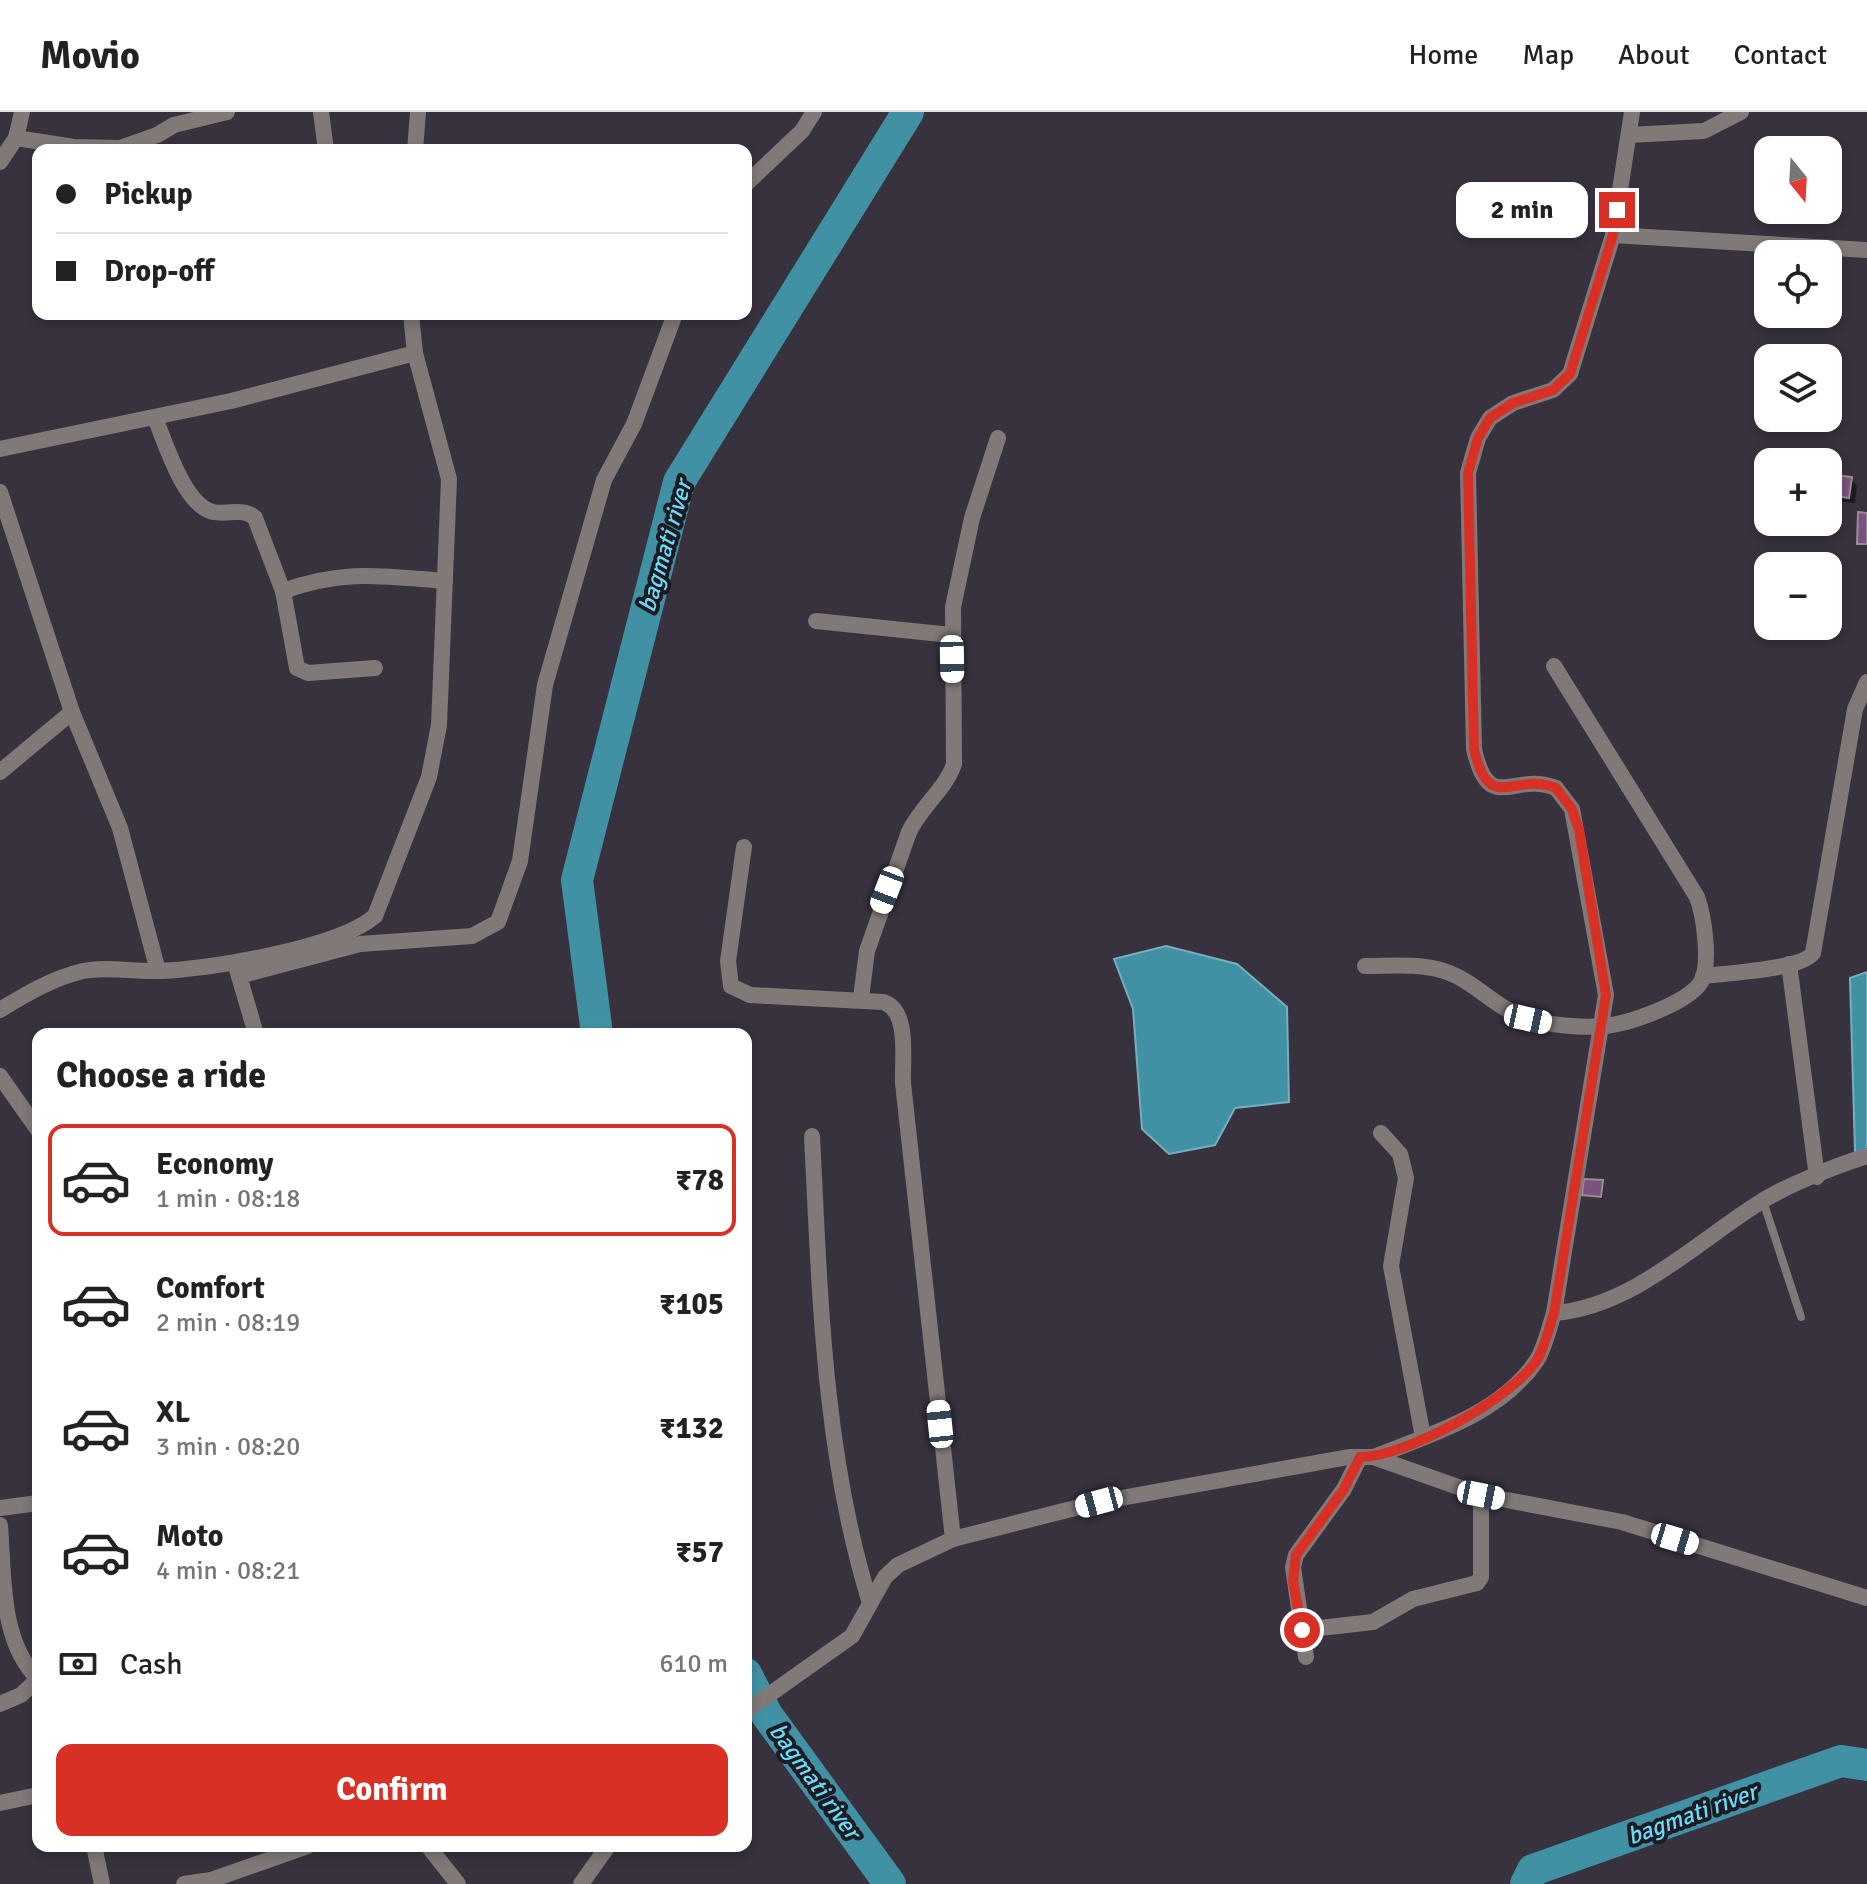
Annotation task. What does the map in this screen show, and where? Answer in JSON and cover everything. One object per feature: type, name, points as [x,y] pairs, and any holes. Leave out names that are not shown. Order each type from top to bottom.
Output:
[{"type":"street","points":[[0,162],[16,138],[22,112]]},
{"type":"street","points":[[129,144],[174,125],[227,112]]},
{"type":"street","points":[[321,112],[325,144]]},
{"type":"street","points":[[415,144],[418,112]]},
{"type":"street","points":[[752,178],[802,131],[814,112]]},
{"type":"street","points":[[752,1707],[852,1636],[885,1577],[898,1565],[953,1539],[1126,1496],[1314,1461],[1366,1457],[1423,1437],[1479,1411],[1514,1388],[1539,1358],[1554,1313],[1606,995],[1579,830],[1572,809],[1556,788],[1539,784],[1496,788],[1488,785],[1479,769],[1474,749],[1470,645],[1468,473],[1478,438],[1490,418],[1513,403],[1553,390],[1570,374],[1613,235],[1632,112]]},
{"type":"street","points":[[1629,135],[1704,131],[1741,112]]},
{"type":"street","points":[[16,138],[55,144]]},
{"type":"street","points":[[1613,235],[1867,250]]},
{"type":"street","points":[[237,969],[340,936],[364,926],[375,916],[429,777],[439,725],[449,479],[441,439],[415,353],[412,320]]},
{"type":"street","points":[[0,1010],[48,984],[85,971],[237,969],[360,944],[472,936],[498,922],[520,861],[545,685],[604,480],[634,424],[673,320]]},
{"type":"street","points":[[0,449],[155,418],[415,353]]},
{"type":"street","points":[[155,418],[180,476],[198,503],[217,513],[243,512],[255,518],[283,591],[293,656],[301,671],[375,668]]},
{"type":"street","points":[[861,998],[873,930],[909,832],[917,815],[951,775],[954,764],[953,607],[972,518],[998,438]]},
{"type":"street","points":[[0,492],[72,712],[120,828],[158,971]]},
{"type":"street","points":[[283,591],[322,577],[344,574],[445,581]]},
{"type":"street","points":[[816,621],[951,635]]},
{"type":"street","points":[[1365,966],[1435,968],[1460,977],[1499,1007],[1528,1019],[1603,1027],[1674,1003],[1689,995],[1703,976],[1705,929],[1697,897],[1554,666]]},
{"type":"street","points":[[1703,976],[1808,959],[1815,946],[1855,709],[1867,682]]},
{"type":"street","points":[[0,772],[72,712]]},
{"type":"street","points":[[744,847],[728,961],[731,986],[750,995],[861,998],[890,1004],[900,1019],[903,1083],[953,1539]]},
{"type":"street","points":[[1789,964],[1817,1177]]},
{"type":"street","points":[[237,969],[254,1028]]},
{"type":"street","points":[[0,1076],[32,1121]]},
{"type":"street","points":[[1381,1133],[1400,1154],[1406,1178],[1391,1247],[1391,1266],[1423,1437]]},
{"type":"street","points":[[812,1136],[824,1378],[857,1561],[870,1603]]},
{"type":"street","points":[[1554,1313],[1580,1311],[1611,1299],[1763,1200],[1867,1156]]},
{"type":"street","points":[[1366,1457],[1481,1495],[1622,1522],[1867,1598]]},
{"type":"street","points":[[1306,1657],[1293,1581],[1296,1555],[1366,1457]]},
{"type":"street","points":[[1302,1630],[1373,1622],[1413,1599],[1477,1583],[1481,1577],[1481,1495]]},
{"type":"street","points":[[0,1508],[32,1504]]},
{"type":"street","points":[[0,1525],[6,1601],[16,1653],[32,1672]]},
{"type":"street","points":[[0,1704],[21,1695],[32,1685]]},
{"type":"street","points":[[0,1803],[32,1796]]},
{"type":"street","points":[[95,1852],[102,1884]]},
{"type":"street","points":[[184,1884],[212,1882],[292,1852]]},
{"type":"street","points":[[433,1852],[458,1884]]},
{"type":"street","points":[[581,1884],[604,1852]]},
{"type":"lane","points":[[1763,1200],[1801,1317]]},
{"type":"water","points":[[1166,946],[1237,964],[1287,1007],[1289,1102],[1235,1108],[1215,1145],[1169,1154],[1142,1129],[1133,1009],[1114,959]]},
{"type":"water","points":[[1867,972],[1867,1150],[1855,1152],[1850,978]]},
{"type":"building","points":[[1842,476],[1852,477],[1849,498],[1842,497]]},
{"type":"building","points":[[1858,512],[1867,513],[1867,544],[1857,544]]},
{"type":"building","points":[[1584,1179],[1603,1180],[1601,1197],[1582,1195]]},
{"type":"waterway","name":"bagmati river","points":[[596,1028],[577,880],[679,482],[908,112]]},
{"type":"waterway","name":"bagmati river","points":[[752,1686],[767,1715],[890,1884]]},
{"type":"waterway","name":"bagmati river","points":[[1526,1884],[1533,1870],[1841,1761],[1867,1765]]},
{"type":"route","points":[[1302,1630],[1293,1581],[1296,1555],[1344,1489],[1360,1457],[1373,1457],[1423,1437],[1479,1411],[1514,1388],[1539,1358],[1554,1313],[1606,995],[1579,830],[1572,809],[1556,788],[1539,784],[1496,788],[1488,785],[1479,769],[1474,749],[1469,615],[1468,473],[1478,438],[1490,418],[1513,403],[1553,390],[1570,374],[1613,235],[1617,210]]}]
